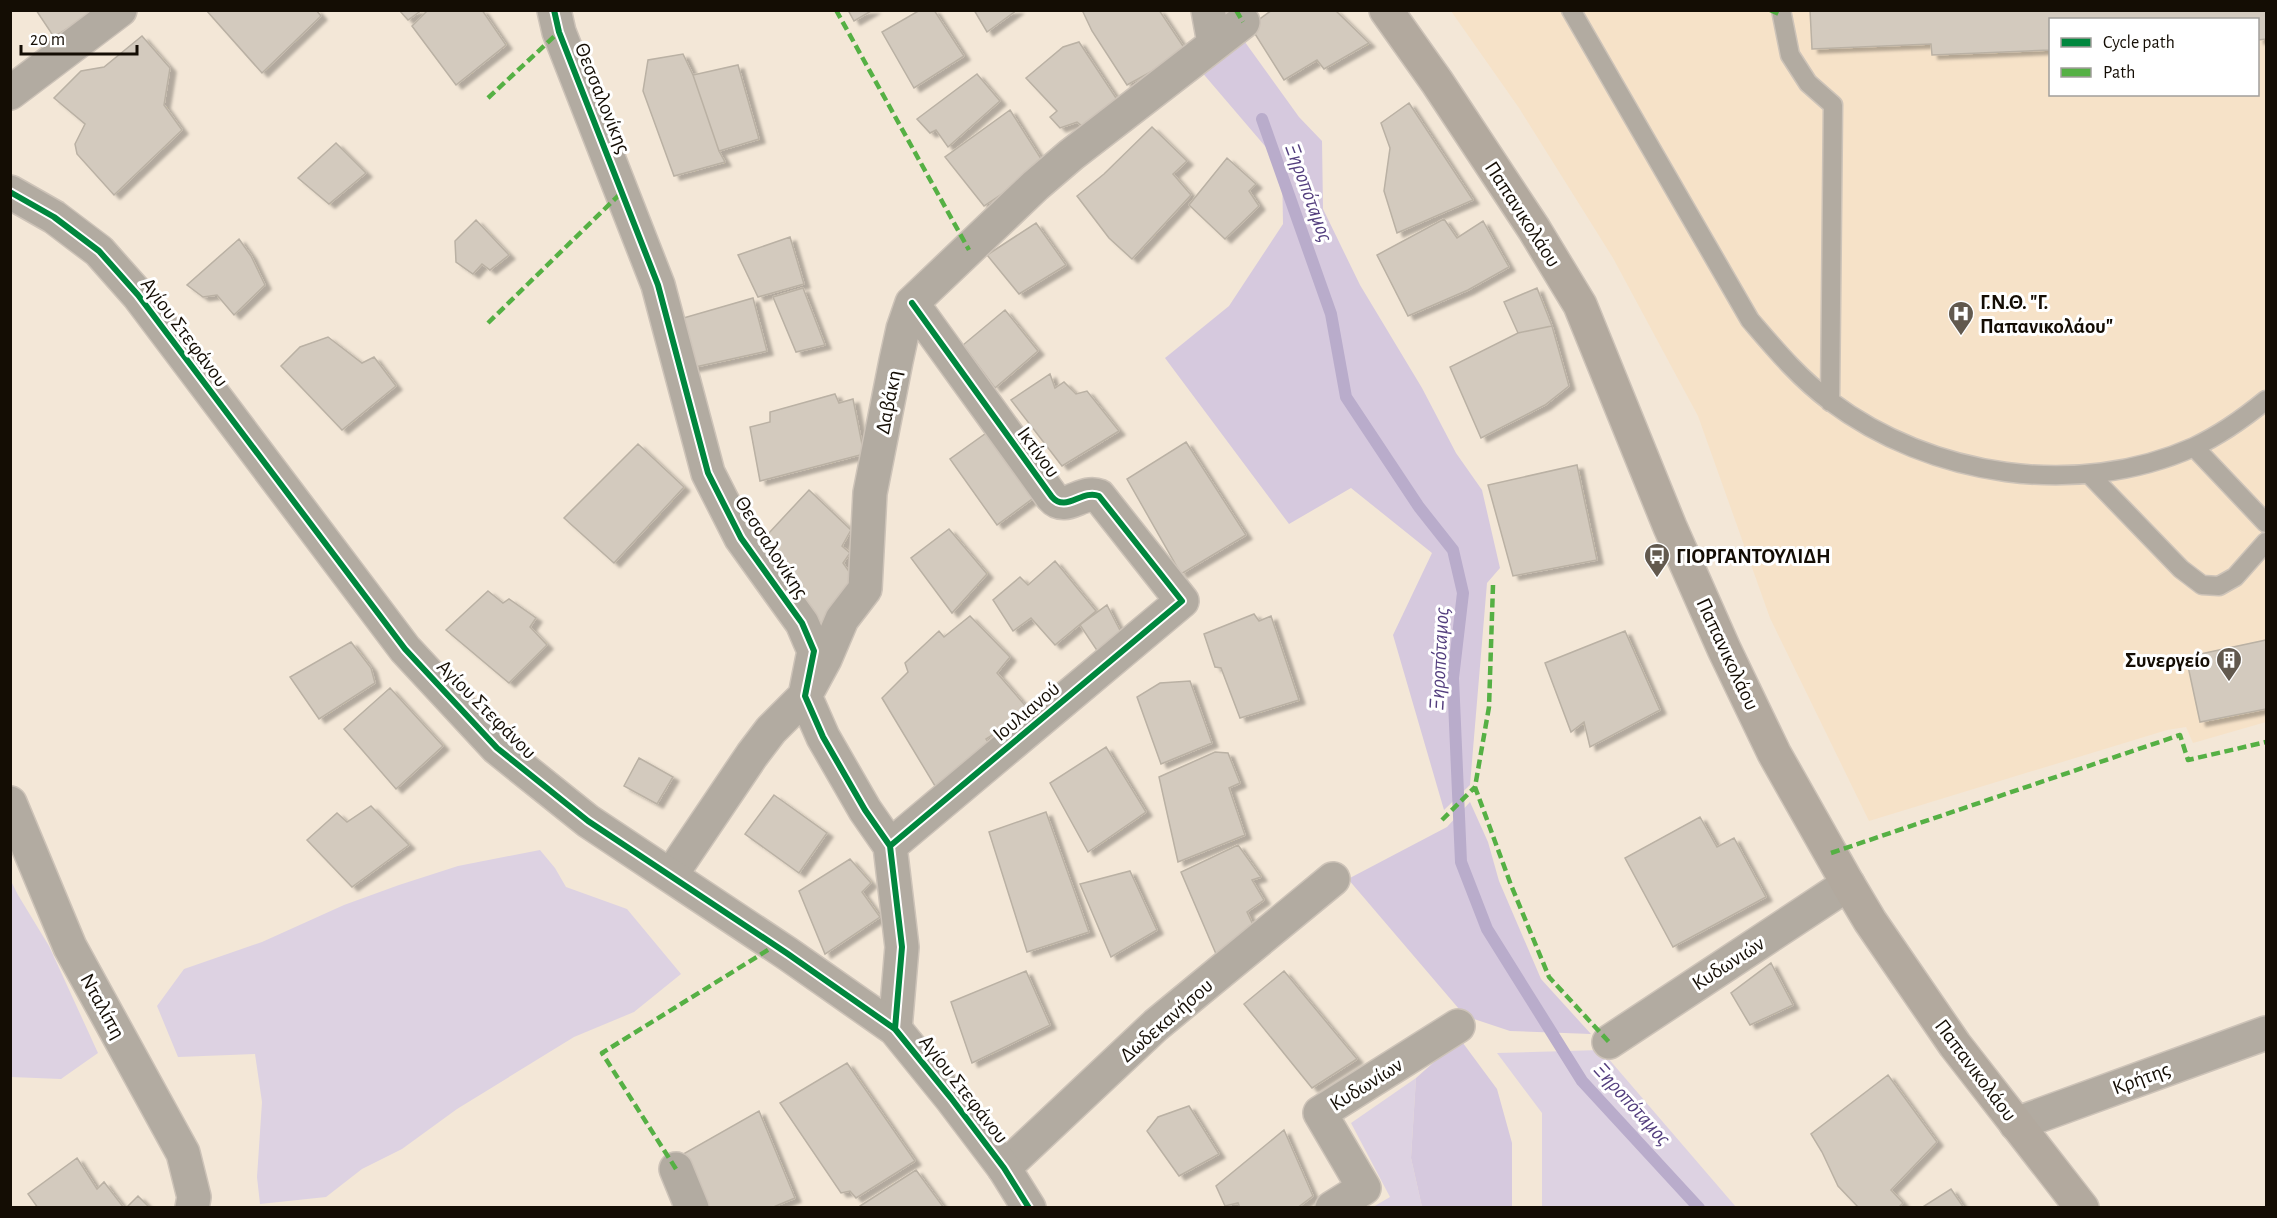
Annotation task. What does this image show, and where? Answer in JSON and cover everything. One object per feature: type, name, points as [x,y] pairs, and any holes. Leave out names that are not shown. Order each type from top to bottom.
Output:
[{"type":"main road","name":"Παπανικολάου","points":[[1386,10],[1437,82],[1580,305],[1670,526],[1724,649],[1774,753],[1848,884],[1870,921],[1955,1045],[2082,1208]]},
{"type":"street","points":[[10,93],[120,10]]},
{"type":"street","name":"Θεσσαλονίκης","points":[[554,10],[559,32],[658,285],[708,473],[741,538],[802,623],[814,651],[805,696]]},
{"type":"street","points":[[1208,10],[1214,43]]},
{"type":"street","name":"Δαβάκη","points":[[670,875],[752,755],[771,730],[805,696],[825,659],[842,619],[865,589],[870,493],[903,329],[912,303],[1045,177],[1243,22]]},
{"type":"street","name":"Αγίου Στεφάνου","points":[[10,192],[54,217],[99,251],[138,295],[405,649],[496,748],[588,821],[895,1029],[1004,1168],[1029,1208]]},
{"type":"street","name":"Ικτίνου","points":[[912,303],[1056,502],[1061,504],[1094,494],[1099,496],[1182,601]]},
{"type":"street","name":"Ιουλιανού","points":[[890,846],[1182,601]]},
{"type":"street","points":[[805,696],[823,737],[890,846],[902,947],[895,1029]]},
{"type":"street","name":"Νταλίπη","points":[[10,803],[70,946],[183,1153],[194,1197],[192,1208]]},
{"type":"street","name":"Δωδεκανήσου","points":[[1004,1168],[1156,1025],[1333,879]]},
{"type":"street","name":"Κυδωνιών","points":[[1609,1042],[1848,884]]},
{"type":"street","name":"Κυδωνίων","points":[[1332,1208],[1364,1188],[1320,1113],[1458,1026]]},
{"type":"street","name":"Κρήτης","points":[[2016,1124],[2266,1033]]},
{"type":"street","points":[[676,1169],[692,1208]]},
{"type":"lane","points":[[1571,10],[1750,320],[1781,357],[1830,402],[1872,429],[1918,450],[1978,468],[2034,475],[2089,474],[2139,466],[2194,447],[2235,424],[2266,400]]},
{"type":"lane","points":[[1781,10],[1790,55],[1808,83],[1833,105],[1830,402]]},
{"type":"lane","points":[[2194,447],[2266,523]]},
{"type":"lane","points":[[2089,474],[2181,569],[2202,585],[2219,586],[2235,577],[2266,542]]},
{"type":"shaded area","name":"Γ.Ν.Θ. \"Γ. Παπανικολάου\"","points":[[1451,11],[2266,11],[2266,722],[2193,743],[2186,727],[2167,730],[1869,821],[1770,618],[1698,416],[1613,258],[1519,108]]},
{"type":"shaded area","points":[[1237,31],[1299,117],[1322,141],[1323,209],[1360,285],[1422,388],[1456,453],[1482,490],[1500,568],[1487,583],[1470,785],[1444,810],[1393,635],[1432,553],[1351,488],[1289,524],[1165,358],[1229,306],[1283,224],[1282,166],[1194,63]]},
{"type":"shaded area","points":[[1470,802],[1488,842],[1499,881],[1541,979],[1591,1034],[1510,1031],[1465,1016],[1348,879],[1447,827]]},
{"type":"shaded area","points":[[540,850],[555,868],[566,887],[627,909],[681,974],[634,1012],[574,1037],[457,1109],[402,1149],[362,1169],[326,1197],[260,1204],[257,1177],[262,1102],[255,1054],[178,1057],[157,1006],[184,969],[262,942],[344,905],[399,885],[458,866]]},
{"type":"shaded area","points":[[10,879],[49,946],[98,1053],[61,1079],[11,1077]]},
{"type":"shaded area","points":[[1460,1039],[1497,1089],[1512,1143],[1512,1207],[1422,1207],[1411,1158],[1416,1078]]},
{"type":"shaded area","points":[[1601,1050],[1736,1207],[1542,1207],[1542,1113],[1497,1053]]},
{"type":"shaded area","points":[[1416,1078],[1411,1158],[1422,1207],[1373,1207],[1390,1197],[1351,1123]]},
{"type":"building","points":[[36,10],[97,10],[54,37]]},
{"type":"building","points":[[206,10],[316,10],[321,16],[262,73]]},
{"type":"building","points":[[399,10],[422,10],[408,20]]},
{"type":"building","points":[[428,10],[482,10],[506,45],[456,85],[412,26]]},
{"type":"building","points":[[848,10],[873,10],[854,21]]},
{"type":"building","points":[[920,10],[934,10],[964,56],[914,88],[882,32]]},
{"type":"building","points":[[974,10],[1017,10],[987,32]]},
{"type":"building","points":[[1085,10],[1159,10],[1187,52],[1127,85],[1092,31],[1083,12]]},
{"type":"building","points":[[1272,10],[1335,10],[1369,43],[1324,69],[1317,60],[1284,80],[1250,26]]},
{"type":"building","points":[[1810,10],[2266,10],[2266,39],[2259,40],[2259,18],[2049,18],[2049,50],[1932,55],[1931,44],[1812,49]]},
{"type":"building","points":[[142,36],[170,68],[164,105],[182,130],[114,195],[77,154],[75,144],[85,124],[54,98],[81,71],[104,67]]},
{"type":"building","points":[[1079,42],[1118,101],[1082,126],[1077,122],[1060,128],[1050,117],[1057,111],[1026,78],[1063,47]]},
{"type":"building","points":[[683,54],[725,162],[674,176],[643,91],[648,60]]},
{"type":"building","points":[[738,65],[759,139],[719,151],[693,75]]},
{"type":"building","points":[[977,74],[1000,101],[948,147],[936,130],[930,133],[917,119]]},
{"type":"building","points":[[1409,103],[1473,200],[1397,233],[1384,191],[1390,148],[1381,123]]},
{"type":"building","points":[[1010,110],[1045,165],[984,206],[945,157]]},
{"type":"building","points":[[1152,127],[1187,161],[1173,174],[1191,195],[1132,259],[1109,238],[1077,196],[1104,174]]},
{"type":"building","points":[[336,143],[366,173],[329,204],[298,178]]},
{"type":"building","points":[[1227,158],[1256,184],[1249,191],[1259,206],[1225,239],[1189,205]]},
{"type":"building","points":[[1444,219],[1457,238],[1483,221],[1509,267],[1468,290],[1408,316],[1377,255]]},
{"type":"building","points":[[476,220],[509,255],[490,270],[482,264],[473,274],[456,262],[455,241]]},
{"type":"building","points":[[1036,223],[1066,265],[1019,294],[987,255]]},
{"type":"building","points":[[790,237],[804,284],[758,297],[738,255]]},
{"type":"building","points":[[239,239],[251,256],[265,285],[234,315],[217,295],[203,297],[187,285]]},
{"type":"building","points":[[803,288],[825,345],[796,352],[773,297]]},
{"type":"building","points":[[1537,288],[1552,326],[1518,333],[1504,302]]},
{"type":"building","points":[[753,298],[767,351],[686,369],[673,321]]},
{"type":"building","points":[[1005,310],[1038,351],[995,388],[963,345]]},
{"type":"building","points":[[1552,326],[1569,386],[1545,405],[1481,438],[1450,367],[1518,333]]},
{"type":"building","points":[[328,337],[362,363],[374,357],[396,386],[342,430],[281,366],[300,347]]},
{"type":"building","points":[[1050,374],[1055,388],[1064,382],[1076,394],[1087,391],[1119,431],[1062,466],[1011,400]]},
{"type":"building","points":[[835,394],[839,403],[853,399],[864,454],[760,481],[750,427],[770,422],[770,412]]},
{"type":"building","points":[[996,426],[1043,491],[997,525],[950,459]]},
{"type":"building","points":[[1186,442],[1246,535],[1181,574],[1127,479]]},
{"type":"building","points":[[638,444],[684,487],[614,563],[564,518]]},
{"type":"building","points":[[1577,465],[1597,560],[1513,576],[1488,485]]},
{"type":"building","points":[[809,490],[851,530],[842,546],[850,553],[843,563],[860,587],[819,626],[754,549]]},
{"type":"building","points":[[949,529],[987,574],[952,613],[911,558]]},
{"type":"building","points":[[1055,561],[1096,611],[1055,645],[1031,618],[1013,631],[993,600],[1020,577],[1028,585]]},
{"type":"building","points":[[488,591],[503,603],[509,599],[536,618],[530,627],[547,645],[509,683],[446,630]]},
{"type":"building","points":[[1107,605],[1125,640],[1102,658],[1080,625]]},
{"type":"building","points":[[1254,614],[1259,621],[1271,616],[1299,700],[1240,718],[1221,668],[1215,667],[1204,634]]},
{"type":"building","points":[[970,616],[1010,657],[997,673],[1030,711],[986,739],[991,746],[935,786],[882,698],[908,672],[905,663],[939,631],[944,637]]},
{"type":"building","points":[[1625,631],[1660,710],[1590,747],[1584,722],[1571,732],[1545,663]]},
{"type":"building","name":"Συνεργείο","points":[[2266,640],[2266,709],[2200,722],[2186,657]]},
{"type":"building","points":[[351,642],[371,668],[375,683],[319,719],[290,677]]},
{"type":"building","points":[[1190,681],[1212,743],[1161,764],[1137,697],[1160,683]]},
{"type":"building","points":[[390,688],[443,746],[396,789],[344,729]]},
{"type":"building","points":[[1106,747],[1146,812],[1088,852],[1050,783]]},
{"type":"building","points":[[1215,752],[1228,753],[1240,783],[1229,788],[1245,835],[1178,862],[1159,777]]},
{"type":"building","points":[[639,758],[673,777],[657,804],[624,786]]},
{"type":"building","points":[[774,795],[827,833],[799,873],[745,834]]},
{"type":"building","points":[[371,806],[409,845],[352,887],[307,840],[337,813],[347,822]]},
{"type":"building","points":[[1046,812],[1089,932],[1027,952],[989,832]]},
{"type":"building","points":[[1700,817],[1717,847],[1734,838],[1766,897],[1673,947],[1625,858]]},
{"type":"building","points":[[1238,845],[1261,877],[1252,880],[1264,900],[1247,912],[1255,929],[1216,954],[1181,872]]},
{"type":"building","points":[[850,859],[871,883],[862,892],[880,917],[825,954],[799,891]]},
{"type":"building","points":[[1130,871],[1157,930],[1111,957],[1080,884]]},
{"type":"building","points":[[1771,963],[1793,1005],[1750,1025],[1731,993]]},
{"type":"building","points":[[1026,971],[1050,1025],[972,1063],[951,1002]]},
{"type":"building","points":[[1284,971],[1357,1059],[1312,1088],[1244,1004]]},
{"type":"building","points":[[847,1063],[915,1161],[856,1198],[850,1191],[841,1193],[780,1103]]},
{"type":"building","points":[[1888,1075],[1937,1142],[1891,1190],[1903,1203],[1898,1208],[1859,1208],[1838,1186],[1811,1134]]},
{"type":"building","points":[[1189,1106],[1219,1154],[1179,1176],[1147,1131],[1158,1117]]},
{"type":"building","points":[[759,1111],[795,1198],[771,1208],[705,1208],[678,1157]]},
{"type":"building","points":[[1284,1130],[1313,1196],[1297,1208],[1240,1208],[1238,1203],[1225,1206],[1216,1186]]},
{"type":"building","points":[[77,1158],[97,1189],[104,1182],[124,1208],[38,1208],[28,1194]]},
{"type":"building","points":[[916,1170],[944,1208],[860,1208],[860,1206]]},
{"type":"building","points":[[1951,1189],[1964,1208],[1921,1208]]},
{"type":"building","points":[[138,1196],[150,1208],[126,1208]]},
{"type":"waterway","name":"Ξηροπόταμος","points":[[1262,119],[1331,314],[1346,397],[1419,507],[1453,550],[1463,593],[1453,678],[1461,862],[1487,929],[1582,1081],[1699,1208]]},
{"type":"marked path","points":[[836,10],[969,250]]},
{"type":"marked path","points":[[1236,10],[1243,22]]},
{"type":"marked path","points":[[1770,10],[1781,15]]},
{"type":"marked path","points":[[488,98],[559,32]]},
{"type":"marked path","points":[[488,323],[622,192]]},
{"type":"marked path","points":[[1493,585],[1489,707],[1475,787],[1511,885],[1549,977],[1609,1042]]},
{"type":"marked path","points":[[1831,853],[2180,735],[2188,760],[2266,742]]},
{"type":"marked path","points":[[1442,820],[1475,787]]},
{"type":"marked path","points":[[676,1169],[602,1053],[776,945]]},
{"type":"cycle path","points":[[554,10],[559,32],[658,285],[708,473],[741,538],[802,623],[814,651],[805,696],[823,737],[865,810],[890,846],[902,947],[895,1029]]},
{"type":"cycle path","points":[[10,192],[54,217],[99,251],[138,295],[405,649],[497,748],[588,821],[788,954],[895,1029],[1004,1168],[1029,1208]]},
{"type":"cycle path","points":[[890,846],[1182,601],[1099,496],[1086,495],[1063,503],[1052,497],[912,303]]},
{"type":"place","name":"Γ.Ν.Θ. \"Γ. Παπανικολάου\"","points":[[1961,337]]},
{"type":"place","name":"ΓΙΟΡΓΑΝΤΟΥΛΙΔΗ","points":[[1657,579]]},
{"type":"place","name":"Συνεργείο","points":[[2229,683]]}]
